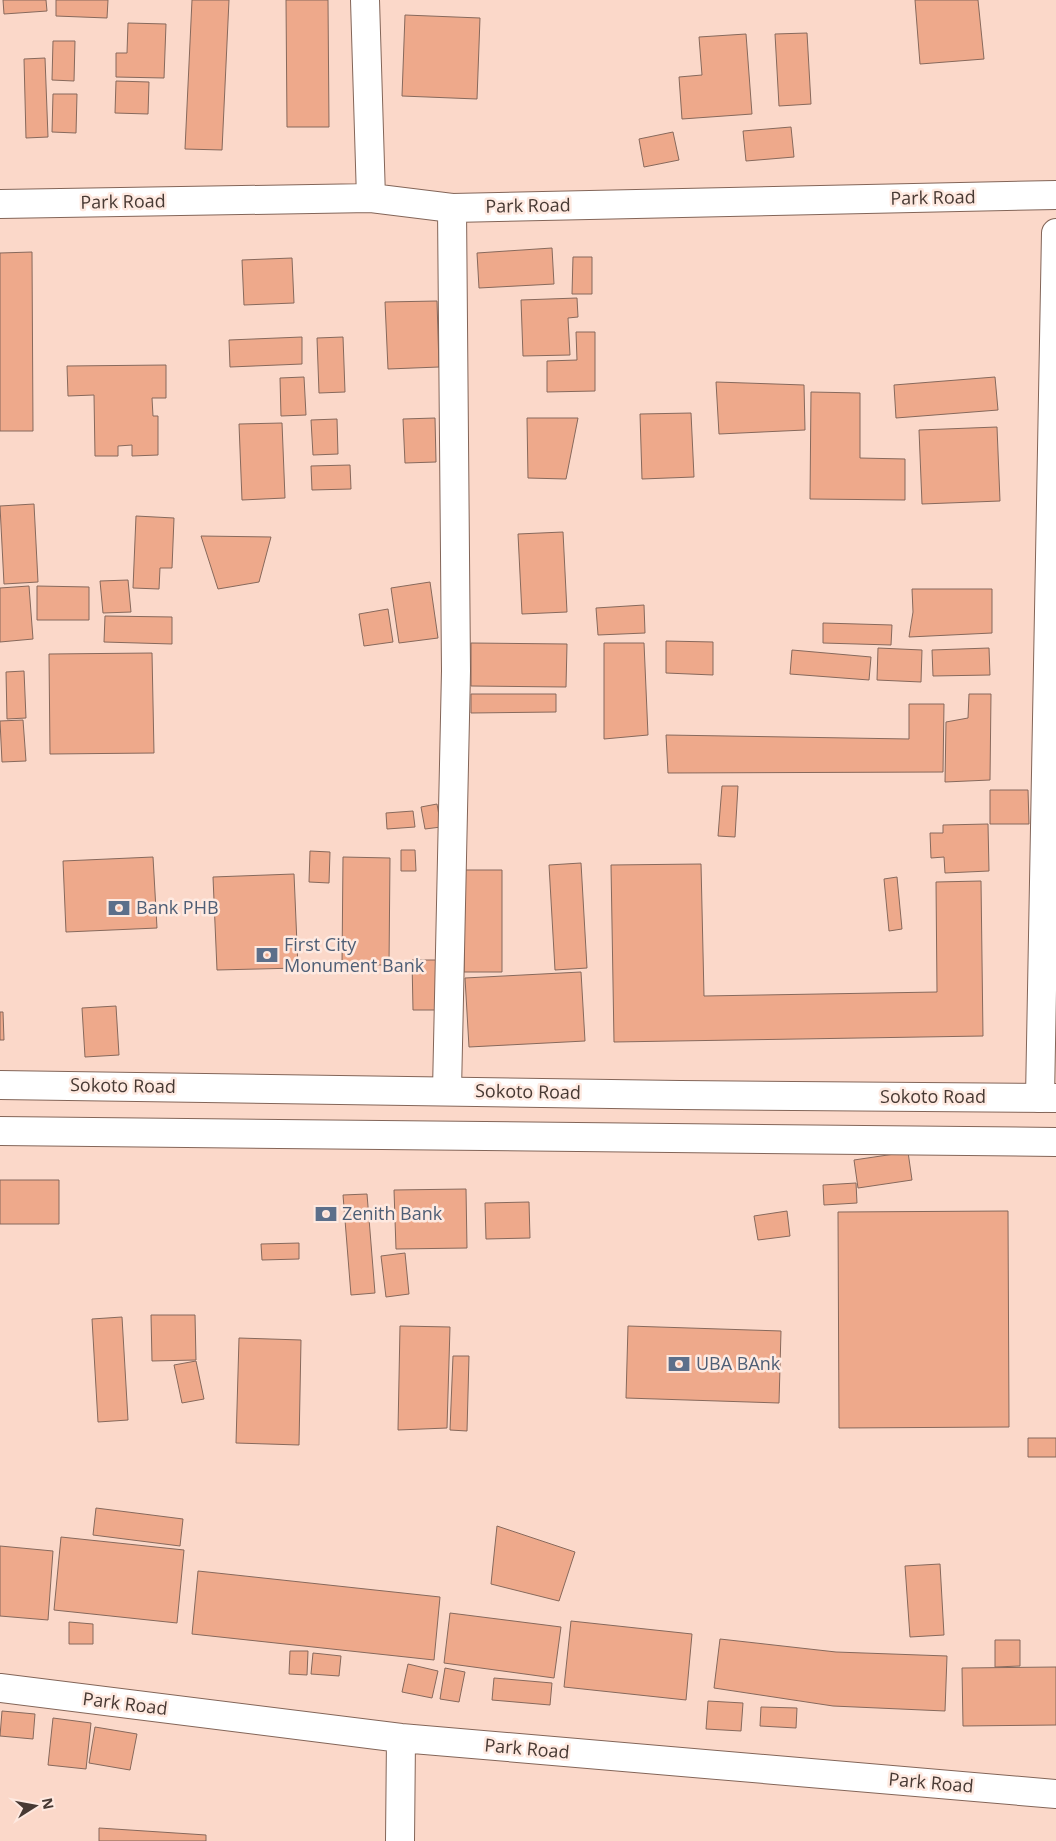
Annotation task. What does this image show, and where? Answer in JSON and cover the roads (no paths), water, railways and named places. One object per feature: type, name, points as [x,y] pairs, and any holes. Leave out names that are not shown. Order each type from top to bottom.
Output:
[{"type":"street","points":[[365,0],[371,198]]},
{"type":"street","name":"Park Road","points":[[0,204],[371,198],[452,208],[1056,195]]},
{"type":"street","points":[[446,1091],[456,670],[452,208]]},
{"type":"street","points":[[1048,1098],[1056,233]]},
{"type":"street","name":"Sokoto Road","points":[[0,1084],[690,1095],[1048,1098]]},
{"type":"street","points":[[0,1131],[1056,1142]]},
{"type":"street","name":"Park Road","points":[[0,1688],[401,1738],[1056,1794]]},
{"type":"street","points":[[400,1841],[401,1738]]},
{"type":"place","name":"Bank PHB","points":[[119,908]]},
{"type":"place","name":"First City Monument Bank","points":[[267,955]]},
{"type":"place","name":"Zenith Bank","points":[[326,1214]]},
{"type":"place","name":"UBA BAnk","points":[[679,1364]]}]
